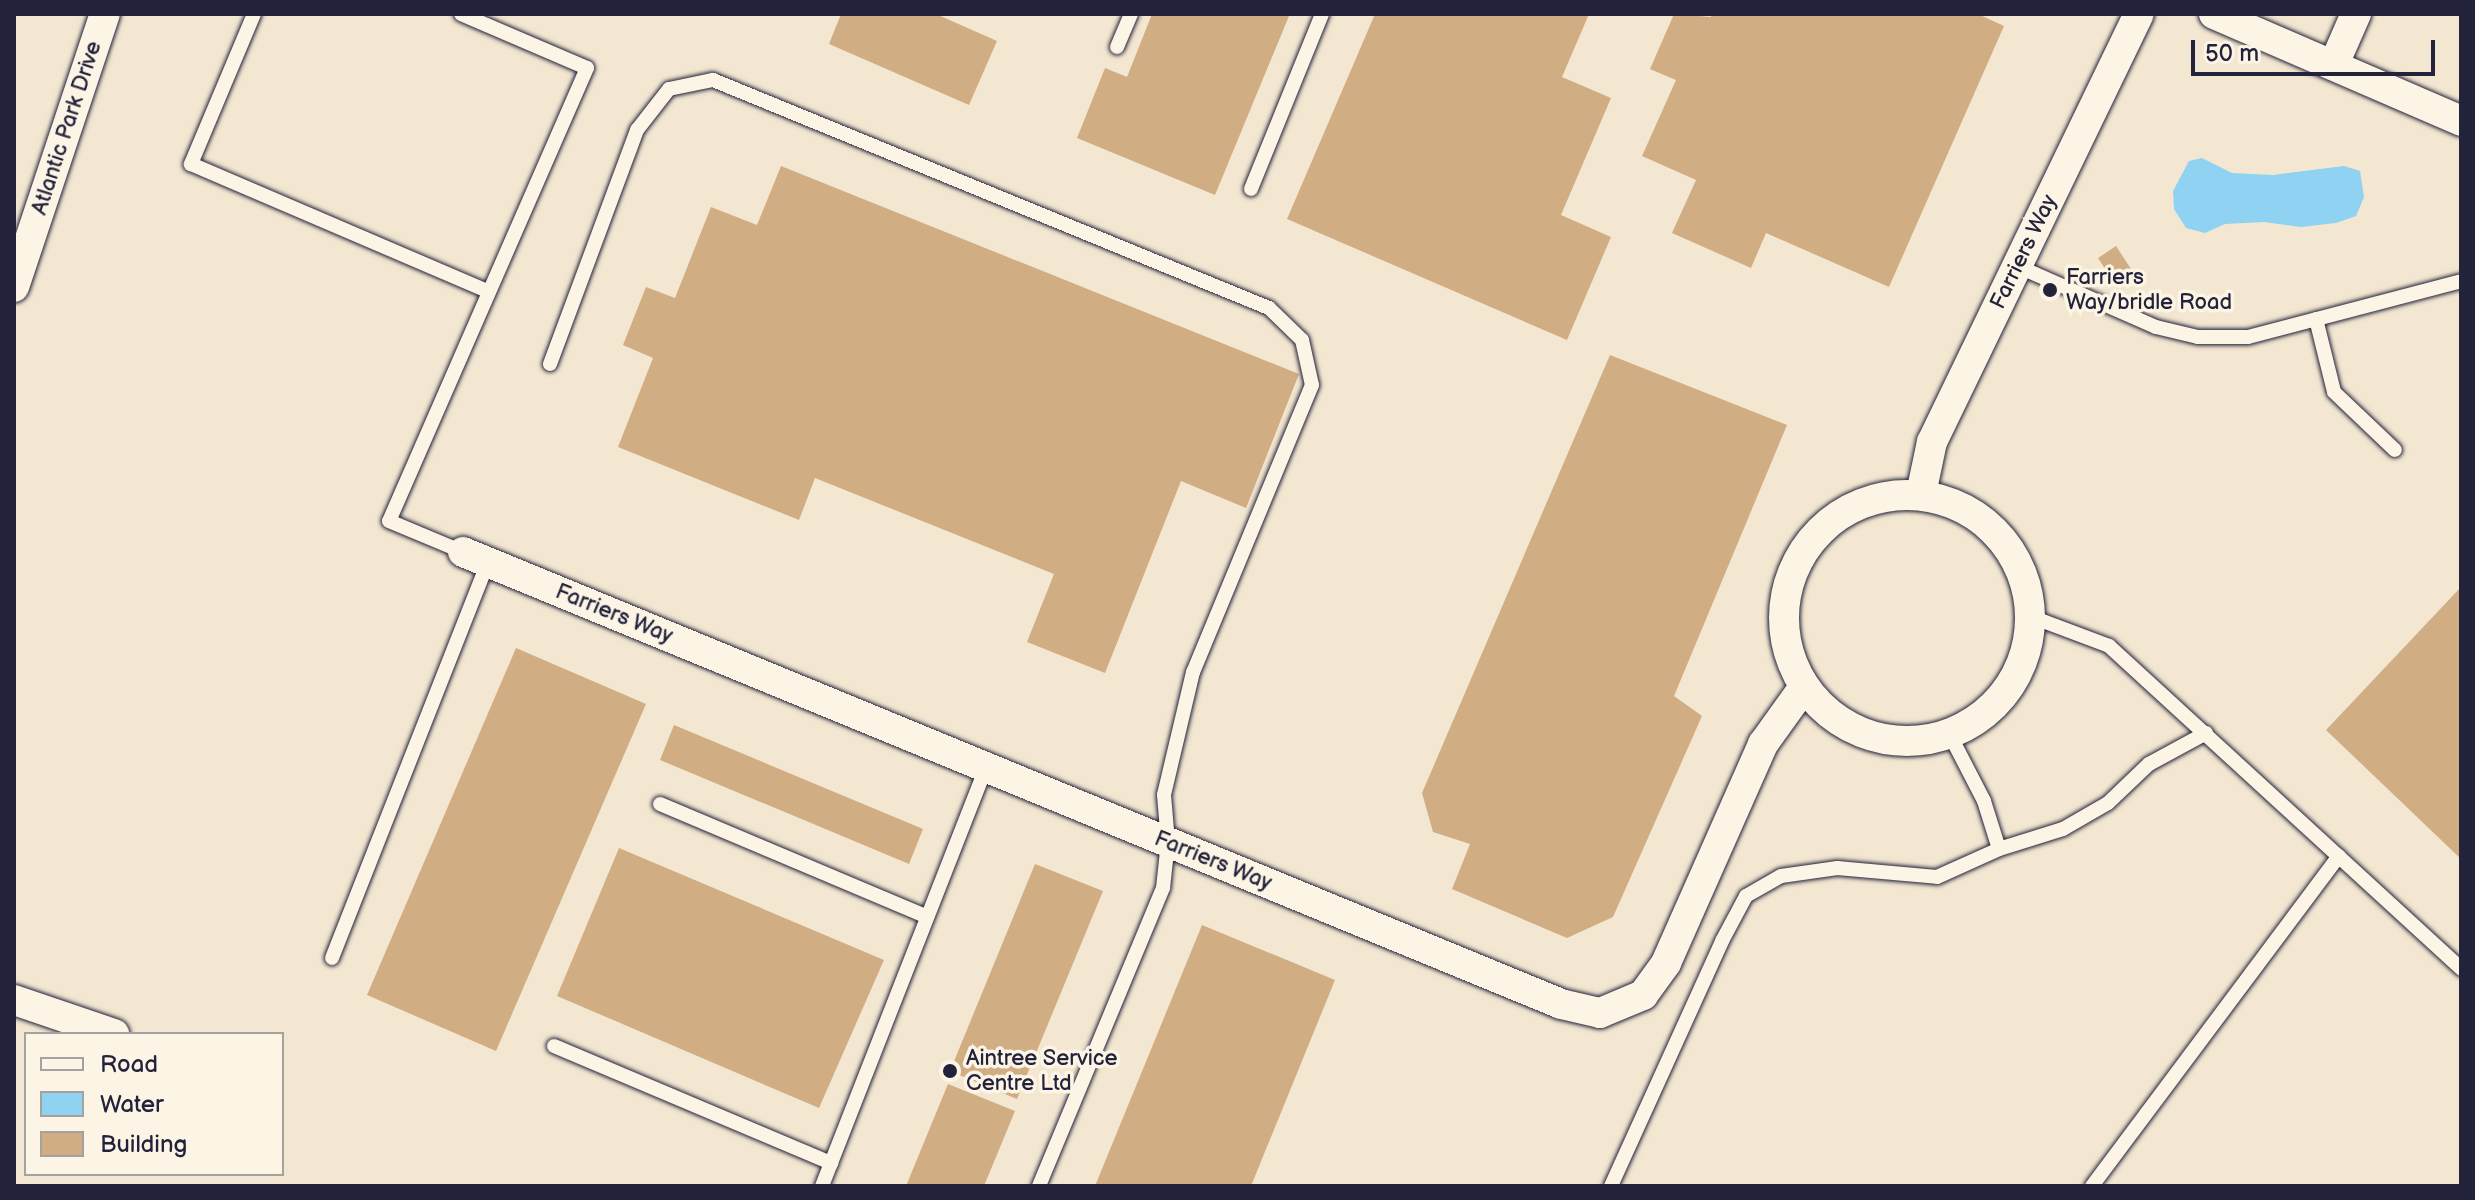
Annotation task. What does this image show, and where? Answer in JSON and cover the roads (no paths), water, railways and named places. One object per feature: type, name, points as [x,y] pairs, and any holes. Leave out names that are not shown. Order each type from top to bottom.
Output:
[{"type":"street","name":"Atlantic Park Drive","points":[[14,287],[105,14]]},
{"type":"street","name":"Farriers Way","points":[[1921,494],[1932,442],[2139,14]]},
{"type":"street","points":[[2214,14],[2461,121]]},
{"type":"street","points":[[2334,64],[2356,14]]},
{"type":"street","points":[[1921,494],[1964,507],[1992,526],[2017,558],[2025,577],[2032,617],[2019,674],[1993,709],[1950,735],[1905,742],[1872,737],[1830,715],[1804,687],[1785,641],[1785,596],[1795,566],[1819,530],[1853,506],[1878,497],[1921,494]]},
{"type":"street","name":"Farriers Way","points":[[475,557],[1561,1004],[1600,1013],[1643,995],[1666,963],[1763,744],[1804,687]]},
{"type":"street","points":[[14,1000],[108,1032]]},
{"type":"lane","points":[[254,14],[191,164],[487,291]]},
{"type":"lane","points":[[332,958],[475,557],[389,521],[587,68],[461,14]]},
{"type":"lane","points":[[1117,47],[1131,14]]},
{"type":"lane","points":[[1251,189],[1322,14]]},
{"type":"lane","points":[[550,364],[637,130],[669,89],[713,80],[1269,308],[1302,340],[1312,385],[1193,672],[1164,795],[1168,842],[1163,888],[1039,1186]]},
{"type":"lane","points":[[2017,266],[2156,327],[2198,337],[2248,337],[2461,281]]},
{"type":"lane","points":[[2316,319],[2334,392],[2395,450]]},
{"type":"lane","points":[[2032,617],[2109,646],[2461,969]]},
{"type":"lane","points":[[1611,1186],[1746,896],[1781,876],[1837,868],[1937,877],[1999,849],[2063,829],[2108,803],[2149,764],[2206,733]]},
{"type":"lane","points":[[1950,735],[1984,801],[1999,849]]},
{"type":"lane","points":[[822,1186],[986,768]]},
{"type":"lane","points":[[660,804],[927,917]]},
{"type":"lane","points":[[2092,1186],[2339,856]]},
{"type":"lane","points":[[554,1046],[831,1163]]},
{"type":"water","points":[[2202,158],[2232,173],[2273,175],[2344,166],[2360,171],[2364,197],[2356,216],[2336,223],[2301,227],[2264,222],[2225,224],[2205,233],[2186,228],[2174,209],[2173,191],[2189,161]]},
{"type":"place","name":"Farriers Way/bridle Road","points":[[2050,290]]},
{"type":"place","name":"Aintree Service Centre Ltd","points":[[950,1071]]}]
